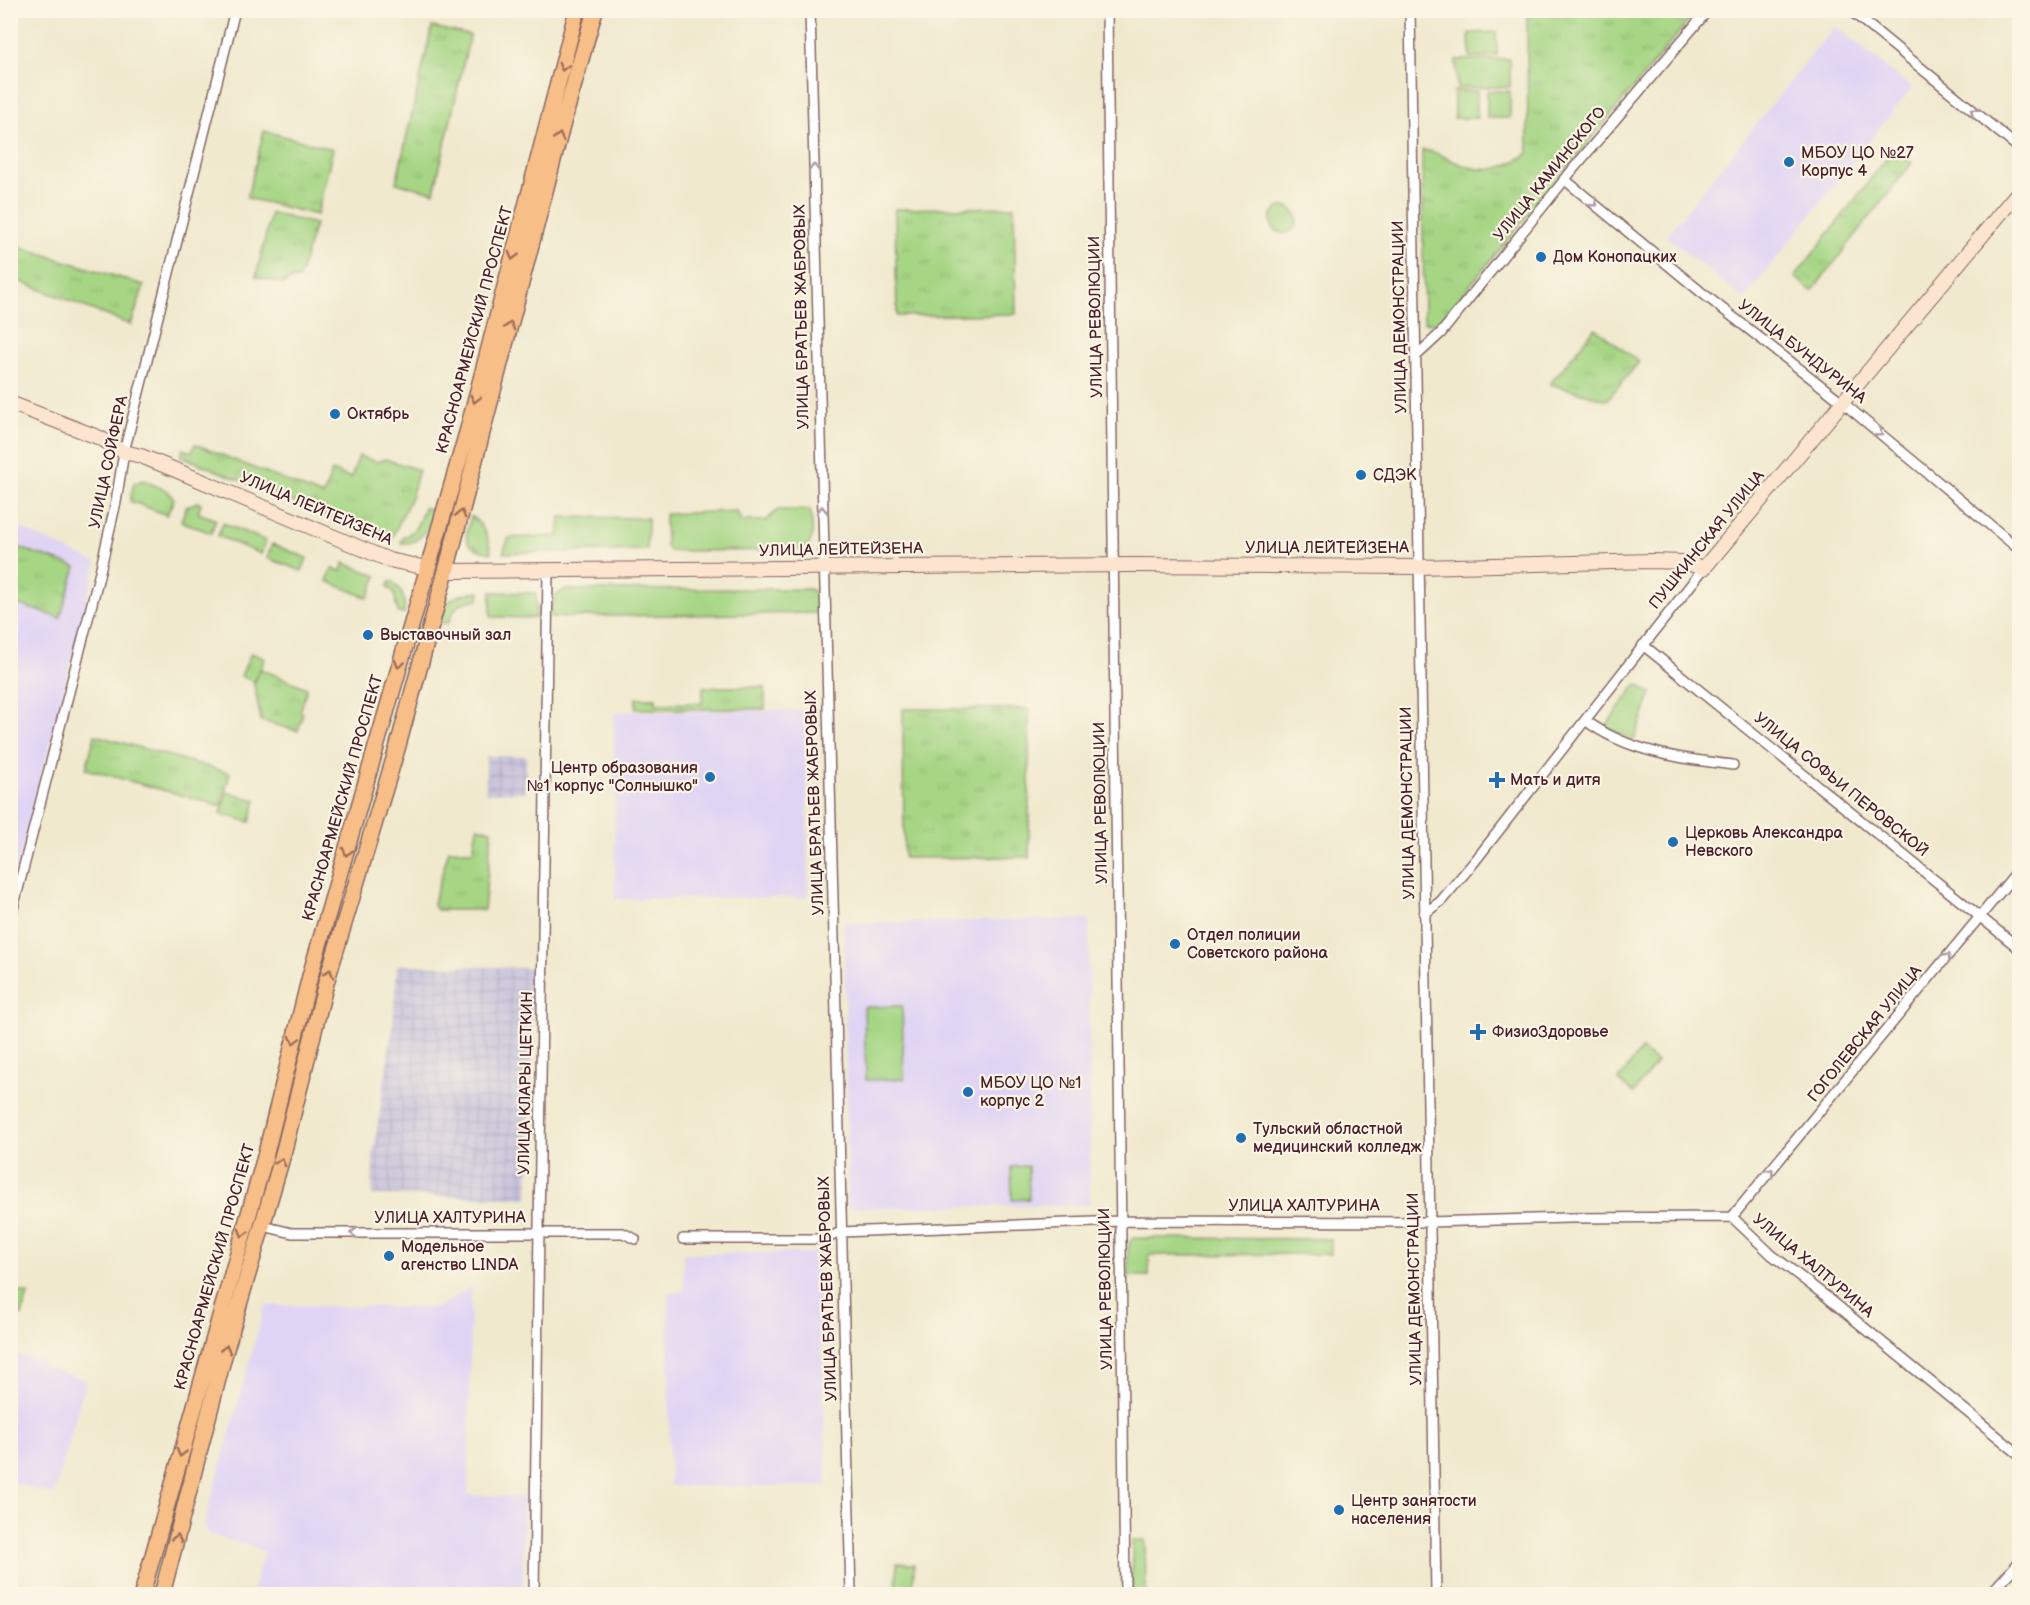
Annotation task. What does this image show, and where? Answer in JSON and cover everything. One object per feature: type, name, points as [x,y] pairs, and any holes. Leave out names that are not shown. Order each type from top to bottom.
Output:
[{"type":"main road","name":"КРАСНОАРМЕЙСКИЙ ПРОСПЕКТ","points":[[142,1594],[266,1153],[310,976],[468,429],[578,10]]},
{"type":"main road","name":"КРАСНОАРМЕЙСКИЙ ПРОСПЕКТ","points":[[162,1594],[224,1356],[263,1226],[326,983],[397,749],[446,571],[562,126],[595,10]]},
{"type":"main road","name":"УЛИЦА ЛЕЙТЕЙЗЕНА","points":[[427,568],[446,571]]},
{"type":"street","name":"УЛИЦА СОЙФЕРА","points":[[10,920],[98,580],[116,502],[124,452],[235,10]]},
{"type":"street","name":"УЛИЦА БРАТЬЕВ ЖАБРОВЫХ","points":[[810,10],[851,1594]]},
{"type":"street","name":"УЛИЦА РЕВОЛЮЦИИ","points":[[1107,10],[1125,1594]]},
{"type":"street","name":"УЛИЦА ДЕМОНСТРАЦИИ","points":[[1410,10],[1436,1594]]},
{"type":"street","name":"УЛИЦА КАМИНСКОГО","points":[[1415,357],[1441,333],[1564,180],[1708,10]]},
{"type":"street","points":[[1850,10],[2019,149]]},
{"type":"street","name":"УЛИЦА БУНДУРИНА","points":[[1564,180],[1701,292],[1842,402],[2019,550]]},
{"type":"street","name":"ПУШКИНСКАЯ УЛИЦА","points":[[1424,914],[1441,901],[1468,869],[1704,568],[2019,190]]},
{"type":"street","name":"УЛИЦА ЛЕЙТЕЙЗЕНА","points":[[10,403],[100,438],[124,452],[173,469],[389,560],[427,568]]},
{"type":"street","name":"УЛИЦА ЛЕЙТЕЙЗЕНА","points":[[446,571],[1114,565],[1419,567],[1652,561],[1683,562],[1704,568]]},
{"type":"street","name":"УЛИЦА КЛАРЫ ЦЕТКИН","points":[[534,1594],[548,571]]},
{"type":"street","name":"УЛИЦА СОФЬИ ПЕРОВСКОЙ","points":[[1643,645],[2019,949]]},
{"type":"street","points":[[1584,720],[1597,729],[1640,748],[1684,759],[1733,765]]},
{"type":"street","name":"ГОГОЛЕВСКАЯ УЛИЦА","points":[[1732,1217],[2019,868]]},
{"type":"street","name":"УЛИЦА ХАЛТУРИНА","points":[[683,1239],[825,1239],[841,1232],[1120,1221],[1429,1222],[1732,1217],[1772,1255],[1828,1298],[2019,1455]]},
{"type":"street","name":"УЛИЦА ХАЛТУРИНА","points":[[263,1226],[292,1233],[624,1233],[635,1239]]},
{"type":"street","points":[[1990,1594],[2019,1561]]},
{"type":"shaded area","name":"МБОУ ЦО №27 Корпус 4","points":[[1835,26],[1912,88],[1744,299],[1666,236]]},
{"type":"shaded area","points":[[11,524],[97,563],[11,893]]},
{"type":"shaded area","name":"Центр образования №1 корпус \"Солнышко\"","points":[[806,710],[808,897],[615,899],[614,712]]},
{"type":"shaded area","points":[[486,756],[526,756],[526,792],[486,793]]},
{"type":"shaded area","name":"МБОУ ЦО №1 корпус 2","points":[[1089,919],[1090,1205],[848,1208],[844,923]]},
{"type":"shaded area","points":[[397,965],[533,968],[528,1198],[372,1195],[373,1157],[393,1024]]},
{"type":"shaded area","points":[[683,1253],[818,1253],[827,1486],[670,1486],[668,1292],[684,1292]]},
{"type":"shaded area","points":[[471,1288],[468,1495],[524,1497],[523,1594],[252,1594],[264,1551],[209,1534],[204,1526],[265,1305],[437,1308]]},
{"type":"shaded area","points":[[11,1353],[44,1362],[44,1367],[86,1380],[54,1495],[13,1483],[11,1486]]},
{"type":"green space","points":[[1527,11],[1540,11],[1566,17],[1569,11],[1697,11],[1439,323],[1424,323],[1422,150],[1473,168],[1483,169],[1509,164],[1528,154]]},
{"type":"green space","points":[[432,27],[470,35],[434,192],[396,183]]},
{"type":"green space","points":[[1496,32],[1497,55],[1470,57],[1469,33]]},
{"type":"green space","points":[[1510,59],[1510,87],[1457,88],[1456,60]]},
{"type":"green space","points":[[1454,91],[1477,91],[1477,118],[1454,118]]},
{"type":"green space","points":[[1487,91],[1510,91],[1510,118],[1487,118]]},
{"type":"green space","points":[[264,131],[333,149],[317,215],[247,198]]},
{"type":"green space","points":[[1894,149],[1912,163],[1812,291],[1795,277]]},
{"type":"green space","points":[[1014,207],[1016,314],[897,316],[895,209]]},
{"type":"green space","points":[[1284,207],[1293,211],[1297,220],[1293,229],[1284,233],[1275,229],[1271,220],[1275,211]]},
{"type":"green space","points":[[271,213],[315,224],[299,279],[289,280],[284,284],[256,277]]},
{"type":"green space","points":[[10,244],[144,285],[131,325],[11,278]]},
{"type":"green space","points":[[1595,328],[1639,362],[1607,400],[1550,384]]},
{"type":"green space","points":[[195,444],[323,496],[332,471],[351,478],[359,456],[377,462],[385,459],[419,470],[411,497],[390,542],[181,456],[183,449],[192,452]]},
{"type":"green space","points":[[143,480],[168,491],[174,499],[167,515],[130,501],[134,483]]},
{"type":"green space","points":[[197,502],[201,504],[198,513],[216,520],[211,533],[181,521],[186,507]]},
{"type":"green space","points":[[424,508],[434,509],[424,533],[414,541],[401,543],[403,537],[417,526]]},
{"type":"green space","points":[[778,510],[810,510],[812,538],[807,547],[802,550],[670,551],[666,547],[665,514],[737,511],[741,521],[765,521]]},
{"type":"green space","points":[[471,516],[485,532],[491,553],[469,544],[466,535]]},
{"type":"green space","points":[[560,517],[648,518],[647,550],[503,553],[509,538],[558,536]]},
{"type":"green space","points":[[223,523],[266,541],[261,554],[218,536]]},
{"type":"green space","points":[[272,544],[307,558],[302,571],[267,558]]},
{"type":"green space","points":[[11,545],[76,567],[60,618],[11,602]]},
{"type":"green space","points":[[344,563],[377,576],[368,598],[327,581],[332,568],[341,571]]},
{"type":"green space","points":[[389,582],[393,582],[401,593],[405,604],[404,614],[399,613],[397,609],[394,593],[388,587]]},
{"type":"green space","points":[[809,589],[816,593],[819,613],[551,617],[551,606],[555,595],[565,590]]},
{"type":"green space","points":[[480,592],[479,599],[459,605],[448,623],[439,623],[444,608],[452,599],[464,594]]},
{"type":"green space","points":[[491,592],[536,593],[536,618],[491,617]]},
{"type":"green space","points":[[251,653],[265,659],[254,682],[241,676]]},
{"type":"green space","points":[[260,669],[307,688],[300,712],[303,713],[298,731],[261,721],[254,684]]},
{"type":"green space","points":[[1637,684],[1651,693],[1634,740],[1605,727]]},
{"type":"green space","points":[[703,687],[765,687],[765,709],[636,709],[636,698],[656,698],[656,704],[702,703]]},
{"type":"green space","points":[[903,709],[1029,709],[1029,857],[904,858]]},
{"type":"green space","points":[[95,735],[230,773],[221,806],[86,769]]},
{"type":"green space","points":[[227,792],[256,800],[250,822],[221,814]]},
{"type":"green space","points":[[477,827],[492,830],[484,910],[437,910],[433,904],[449,850],[473,851]]},
{"type":"green space","points":[[902,1006],[904,1079],[866,1080],[864,1007]]},
{"type":"green space","points":[[1641,1050],[1657,1062],[1634,1093],[1618,1081]]},
{"type":"green space","points":[[1028,1166],[1029,1199],[1012,1200],[1011,1167]]},
{"type":"green space","points":[[1133,1238],[1331,1239],[1331,1254],[1149,1255],[1149,1276],[1129,1276],[1128,1246]]},
{"type":"green space","points":[[10,1289],[28,1294],[22,1315],[11,1312]]},
{"type":"green space","points":[[1132,1540],[1145,1540],[1146,1594],[1132,1594]]},
{"type":"green space","points":[[897,1563],[914,1564],[913,1594],[896,1594]]},
{"type":"place","name":"МБОУ ЦО №27 Корпус 4","points":[[1789,162]]},
{"type":"place","name":"Дом Конопацких","points":[[1541,257]]},
{"type":"place","name":"Октябрь","points":[[335,414]]},
{"type":"place","name":"СДЭК","points":[[1361,475]]},
{"type":"place","name":"Выставочный зал","points":[[368,635]]},
{"type":"place","name":"Центр образования №1 корпус \"Солнышко\"","points":[[710,777]]},
{"type":"place","name":"Мать и дитя","points":[[1497,780]]},
{"type":"place","name":"Церковь Александра Невского","points":[[1673,842]]},
{"type":"place","name":"Отдел полиции Советского района","points":[[1175,944]]},
{"type":"place","name":"ФизиоЗдоровье","points":[[1478,1032]]},
{"type":"place","name":"МБОУ ЦО №1 корпус 2","points":[[968,1092]]},
{"type":"place","name":"Тульский областной медицинский колледж","points":[[1241,1138]]},
{"type":"place","name":"Модельное агенство LINDA","points":[[389,1256]]},
{"type":"place","name":"Центр занятости населения","points":[[1339,1510]]}]
